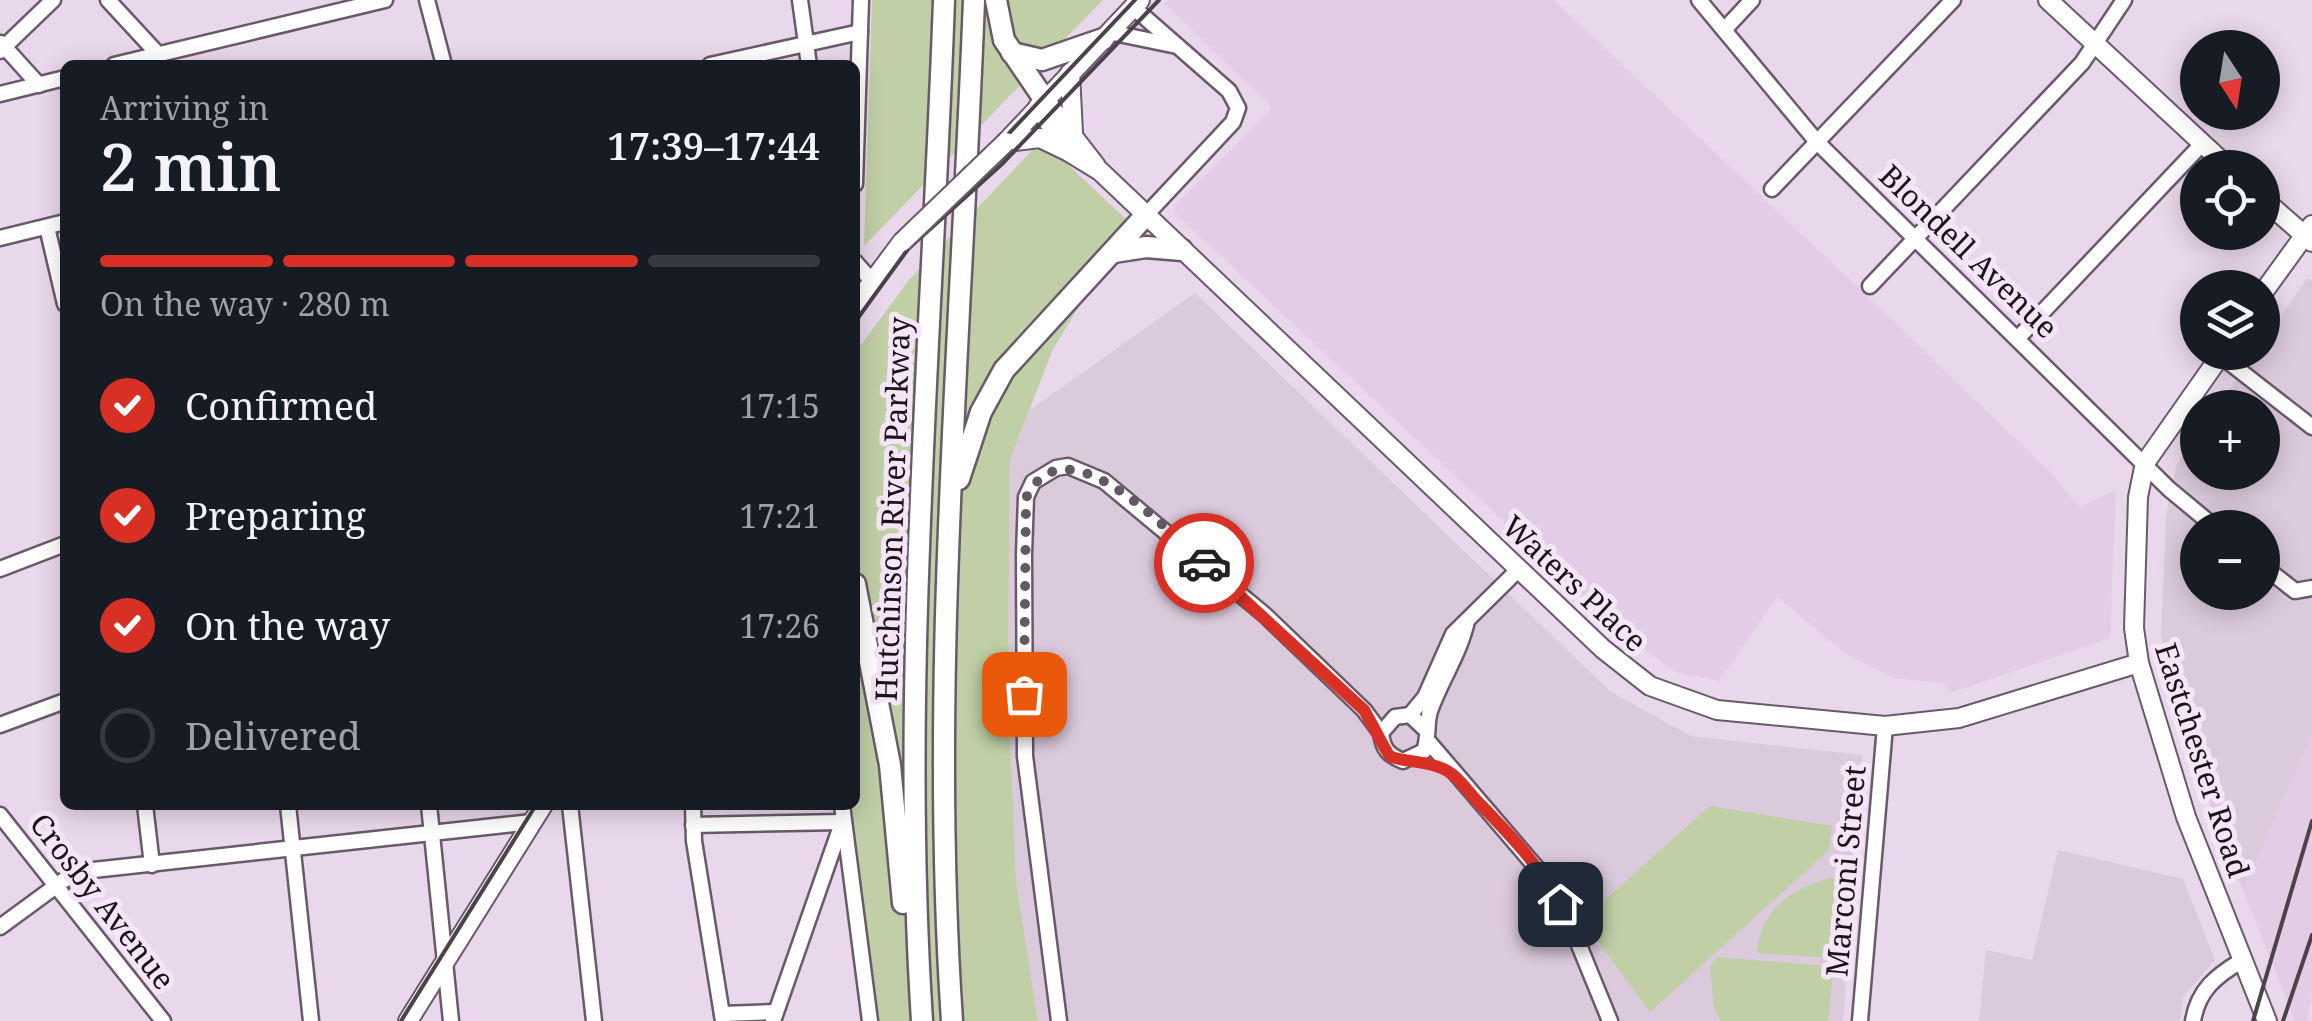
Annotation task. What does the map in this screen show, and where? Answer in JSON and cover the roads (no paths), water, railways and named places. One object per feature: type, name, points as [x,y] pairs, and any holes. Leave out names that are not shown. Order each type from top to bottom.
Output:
[{"type":"highway","name":"Hutchinson River Parkway","points":[[922,1021],[914,852],[914,669],[944,0]]},
{"type":"highway","name":"Hutchinson River Parkway","points":[[952,1021],[943,792],[951,500],[974,0]]},
{"type":"highway","points":[[996,0],[1002,33],[1041,103]]},
{"type":"highway","points":[[1012,53],[1042,60],[1106,36]]},
{"type":"highway","points":[[951,500],[993,388],[1023,346],[1146,215]]},
{"type":"highway","points":[[1114,252],[1146,247],[1182,250]]},
{"type":"highway","points":[[860,610],[890,765],[904,922],[922,1021]]},
{"type":"main road","points":[[2048,0],[2208,150]]},
{"type":"main road","points":[[860,298],[902,242],[1006,142],[1136,4]]},
{"type":"main road","points":[[1070,73],[1074,132]]},
{"type":"main road","name":"Waters Place","points":[[1041,103],[1074,132],[1100,171]]},
{"type":"main road","name":"Waters Place","points":[[1041,103],[1069,152],[1100,171],[1519,569],[1650,686],[1736,714],[1884,726],[1959,718],[2139,662]]},
{"type":"main road","points":[[1006,142],[1040,138],[1069,152]]},
{"type":"main road","points":[[2280,212],[2310,235],[2280,272]]},
{"type":"main road","name":"Eastchester Road","points":[[2211,370],[2145,463],[2138,497],[2134,628],[2139,662],[2186,817],[2267,1021]]},
{"type":"main road","points":[[408,1021],[540,810]]},
{"type":"street","points":[[39,85],[2,47],[53,0]]},
{"type":"street","points":[[108,0],[158,59],[386,0]]},
{"type":"street","points":[[427,0],[443,60]]},
{"type":"street","points":[[800,0],[809,60]]},
{"type":"street","points":[[859,60],[861,0]]},
{"type":"street","name":"Blondell Avenue","points":[[1699,0],[1817,142],[2196,510]]},
{"type":"street","points":[[1724,30],[1752,0]]},
{"type":"street","points":[[1772,189],[1953,0]]},
{"type":"street","points":[[1870,286],[1917,241],[2096,46],[2124,0]]},
{"type":"street","points":[[1136,4],[1229,91],[1238,108],[1234,122],[1146,215]]},
{"type":"street","points":[[731,60],[860,32]]},
{"type":"street","points":[[1106,36],[1182,48]]},
{"type":"street","points":[[0,94],[60,79]]},
{"type":"street","points":[[2019,337],[2202,144]]},
{"type":"street","points":[[0,238],[60,223]]},
{"type":"street","points":[[47,227],[60,283]]},
{"type":"street","points":[[860,267],[872,280]]},
{"type":"street","points":[[2242,370],[2312,427]]},
{"type":"street","points":[[1059,1021],[1025,756],[1024,554],[1026,498],[1033,482],[1068,466],[1104,481],[1265,615],[1364,710],[1381,733],[1382,746],[1390,756],[1403,761],[1416,758],[1450,772]]},
{"type":"street","points":[[0,569],[60,546]]},
{"type":"street","points":[[1381,733],[1425,697],[1453,634],[1519,569]]},
{"type":"street","points":[[2280,575],[2308,590]]},
{"type":"street","points":[[1416,758],[1427,736],[1428,715],[1463,642],[1468,621]]},
{"type":"street","points":[[0,725],[60,703]]},
{"type":"street","points":[[1364,710],[1402,716],[1427,736],[1450,772],[1524,848],[1547,880],[1572,928],[1610,1021]]},
{"type":"street","name":"Marconi Street","points":[[1860,1021],[1884,726]]},
{"type":"street","points":[[146,810],[152,865]]},
{"type":"street","points":[[289,810],[311,1021]]},
{"type":"street","points":[[430,810],[451,1021]]},
{"type":"street","points":[[571,810],[594,1021]]},
{"type":"street","points":[[693,810],[722,1018],[773,1017],[842,822]]},
{"type":"street","points":[[842,810],[870,1021]]},
{"type":"street","name":"Crosby Avenue","points":[[0,815],[162,1021]]},
{"type":"street","points":[[0,927],[75,872],[532,822]]},
{"type":"street","points":[[693,825],[842,822]]},
{"type":"street","points":[[2193,1021],[2196,1002],[2206,988],[2216,976],[2241,960]]},
{"type":"railway","points":[[961,184],[1135,0]]},
{"type":"railway","points":[[860,315],[908,249],[1001,165],[1159,0]]},
{"type":"railway","points":[[907,230],[966,168]]},
{"type":"railway","points":[[401,1021],[533,810]]},
{"type":"railway","points":[[2253,1021],[2312,821]]},
{"type":"railway","points":[[2283,1021],[2312,935]]}]
